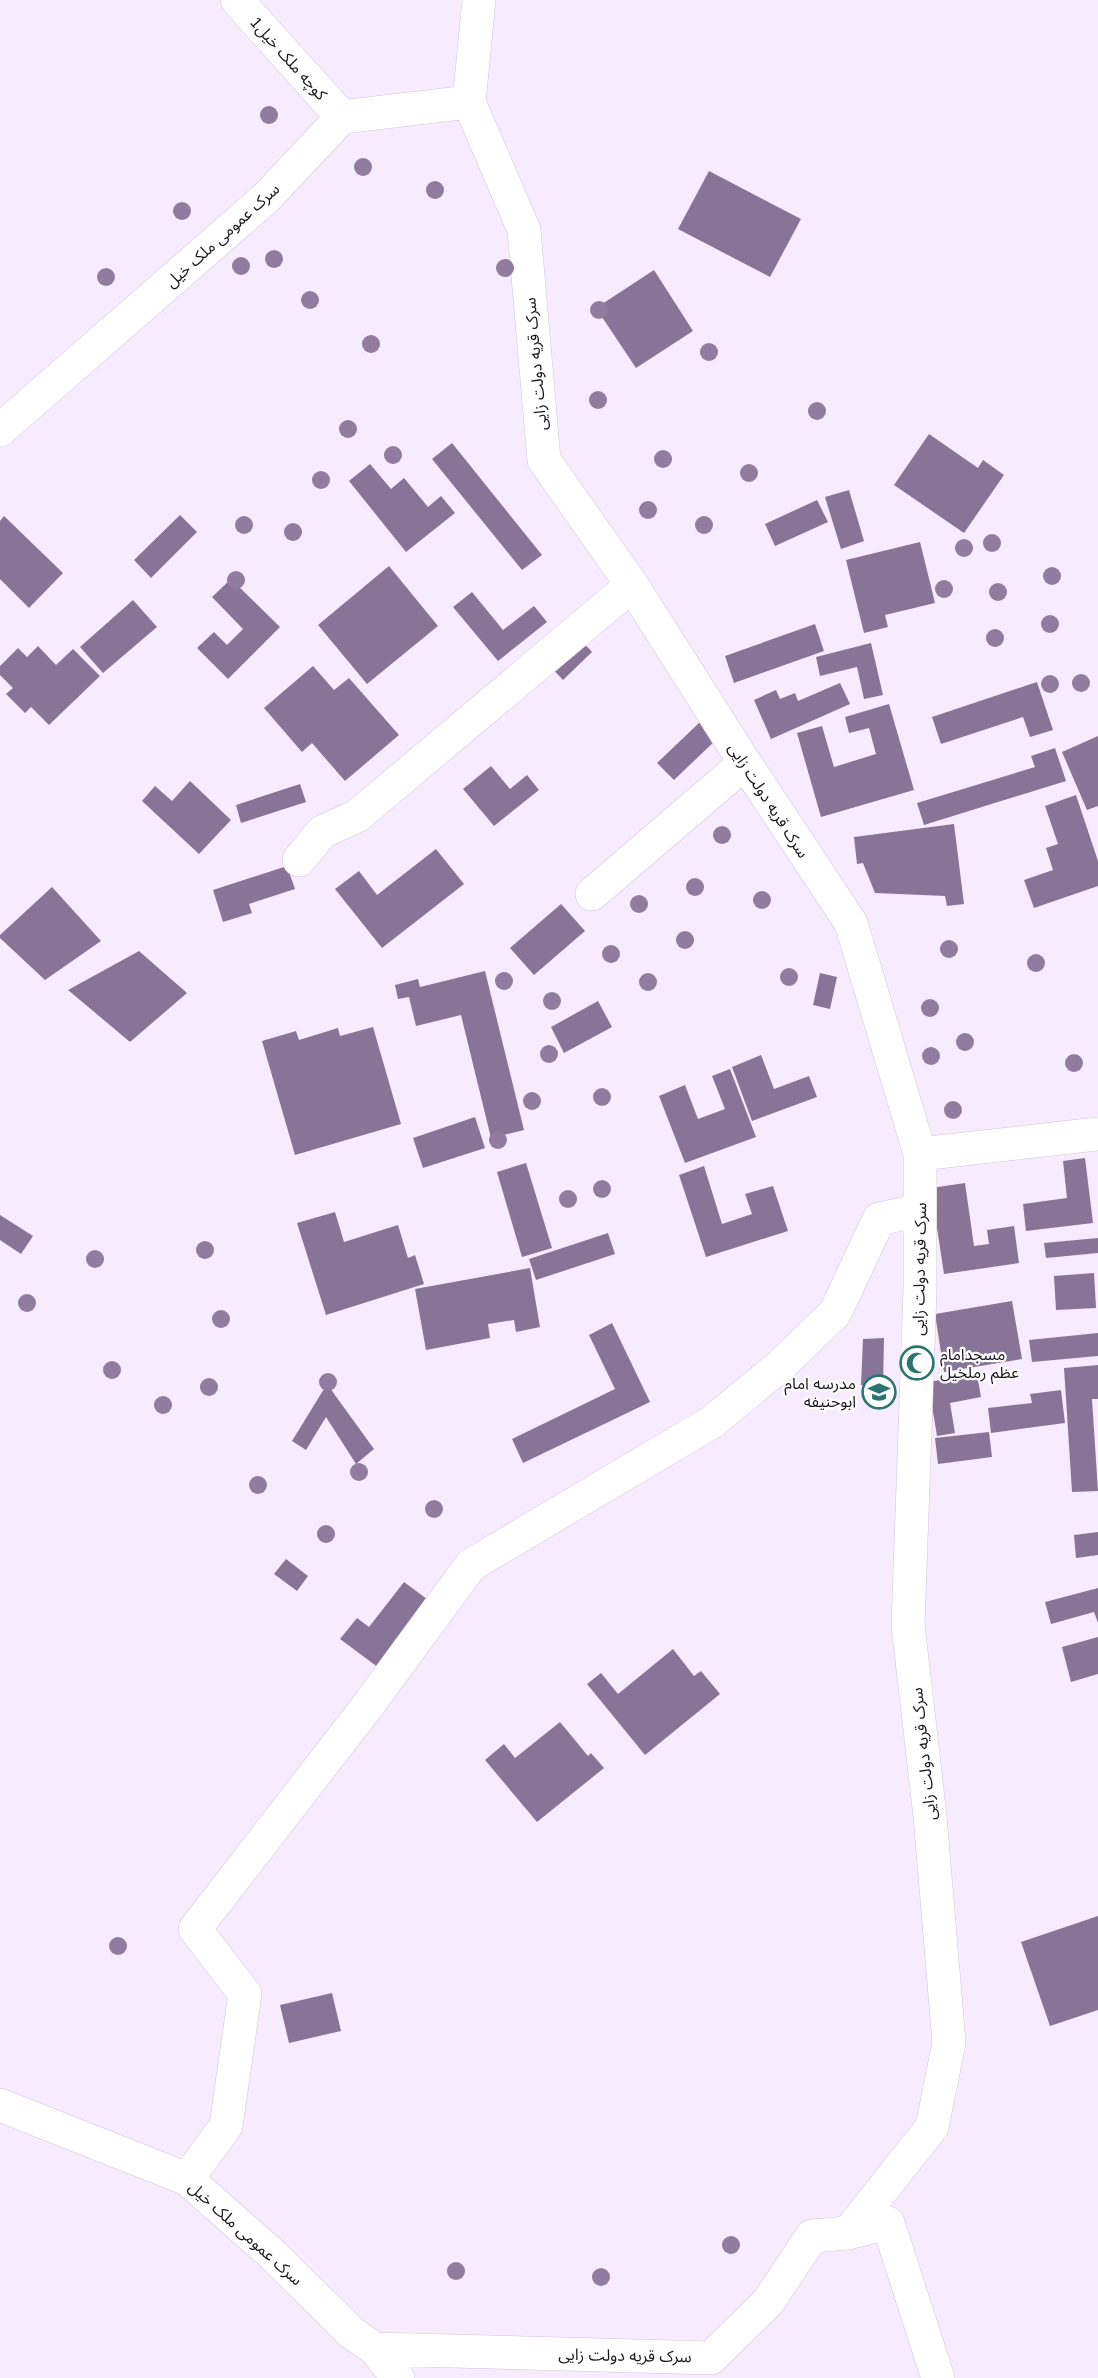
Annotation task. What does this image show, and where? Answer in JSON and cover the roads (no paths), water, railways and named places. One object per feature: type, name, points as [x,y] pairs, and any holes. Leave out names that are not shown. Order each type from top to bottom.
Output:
[{"type":"street","name":"کوچه ملک خیل1","points":[[237,0],[342,117]]},
{"type":"street","name":"سرک قریه دولت زایی","points":[[375,2349],[711,2358],[768,2302],[812,2236],[848,2233],[932,2127],[948,2043],[930,1816],[908,1624],[920,1302],[920,1154],[850,923],[632,585],[544,460],[524,230],[469,102],[479,0]]},
{"type":"street","points":[[342,117],[469,102]]},
{"type":"street","name":"سرک عمومی ملک خیل","points":[[0,430],[266,198],[342,117]]},
{"type":"street","points":[[299,860],[322,832],[357,816],[632,585]]},
{"type":"street","points":[[592,894],[745,763]]},
{"type":"street","points":[[920,1154],[1098,1134]]},
{"type":"street","points":[[187,2179],[226,2126],[245,1994],[195,1929],[366,1708],[471,1565],[712,1422],[781,1365],[835,1313],[879,1219],[920,1210]]},
{"type":"street","name":"سرک عمومی ملک خیل","points":[[0,2105],[187,2179],[273,2255],[352,2333],[375,2349]]},
{"type":"street","points":[[848,2233],[888,2223],[938,2378]]},
{"type":"street","points":[[375,2349],[399,2378]]},
{"type":"place","name":"مسجدامام عظم رملخیل","points":[[917,1363]]},
{"type":"place","name":"مدرسه امام ابوحنیفه","points":[[879,1392]]}]
